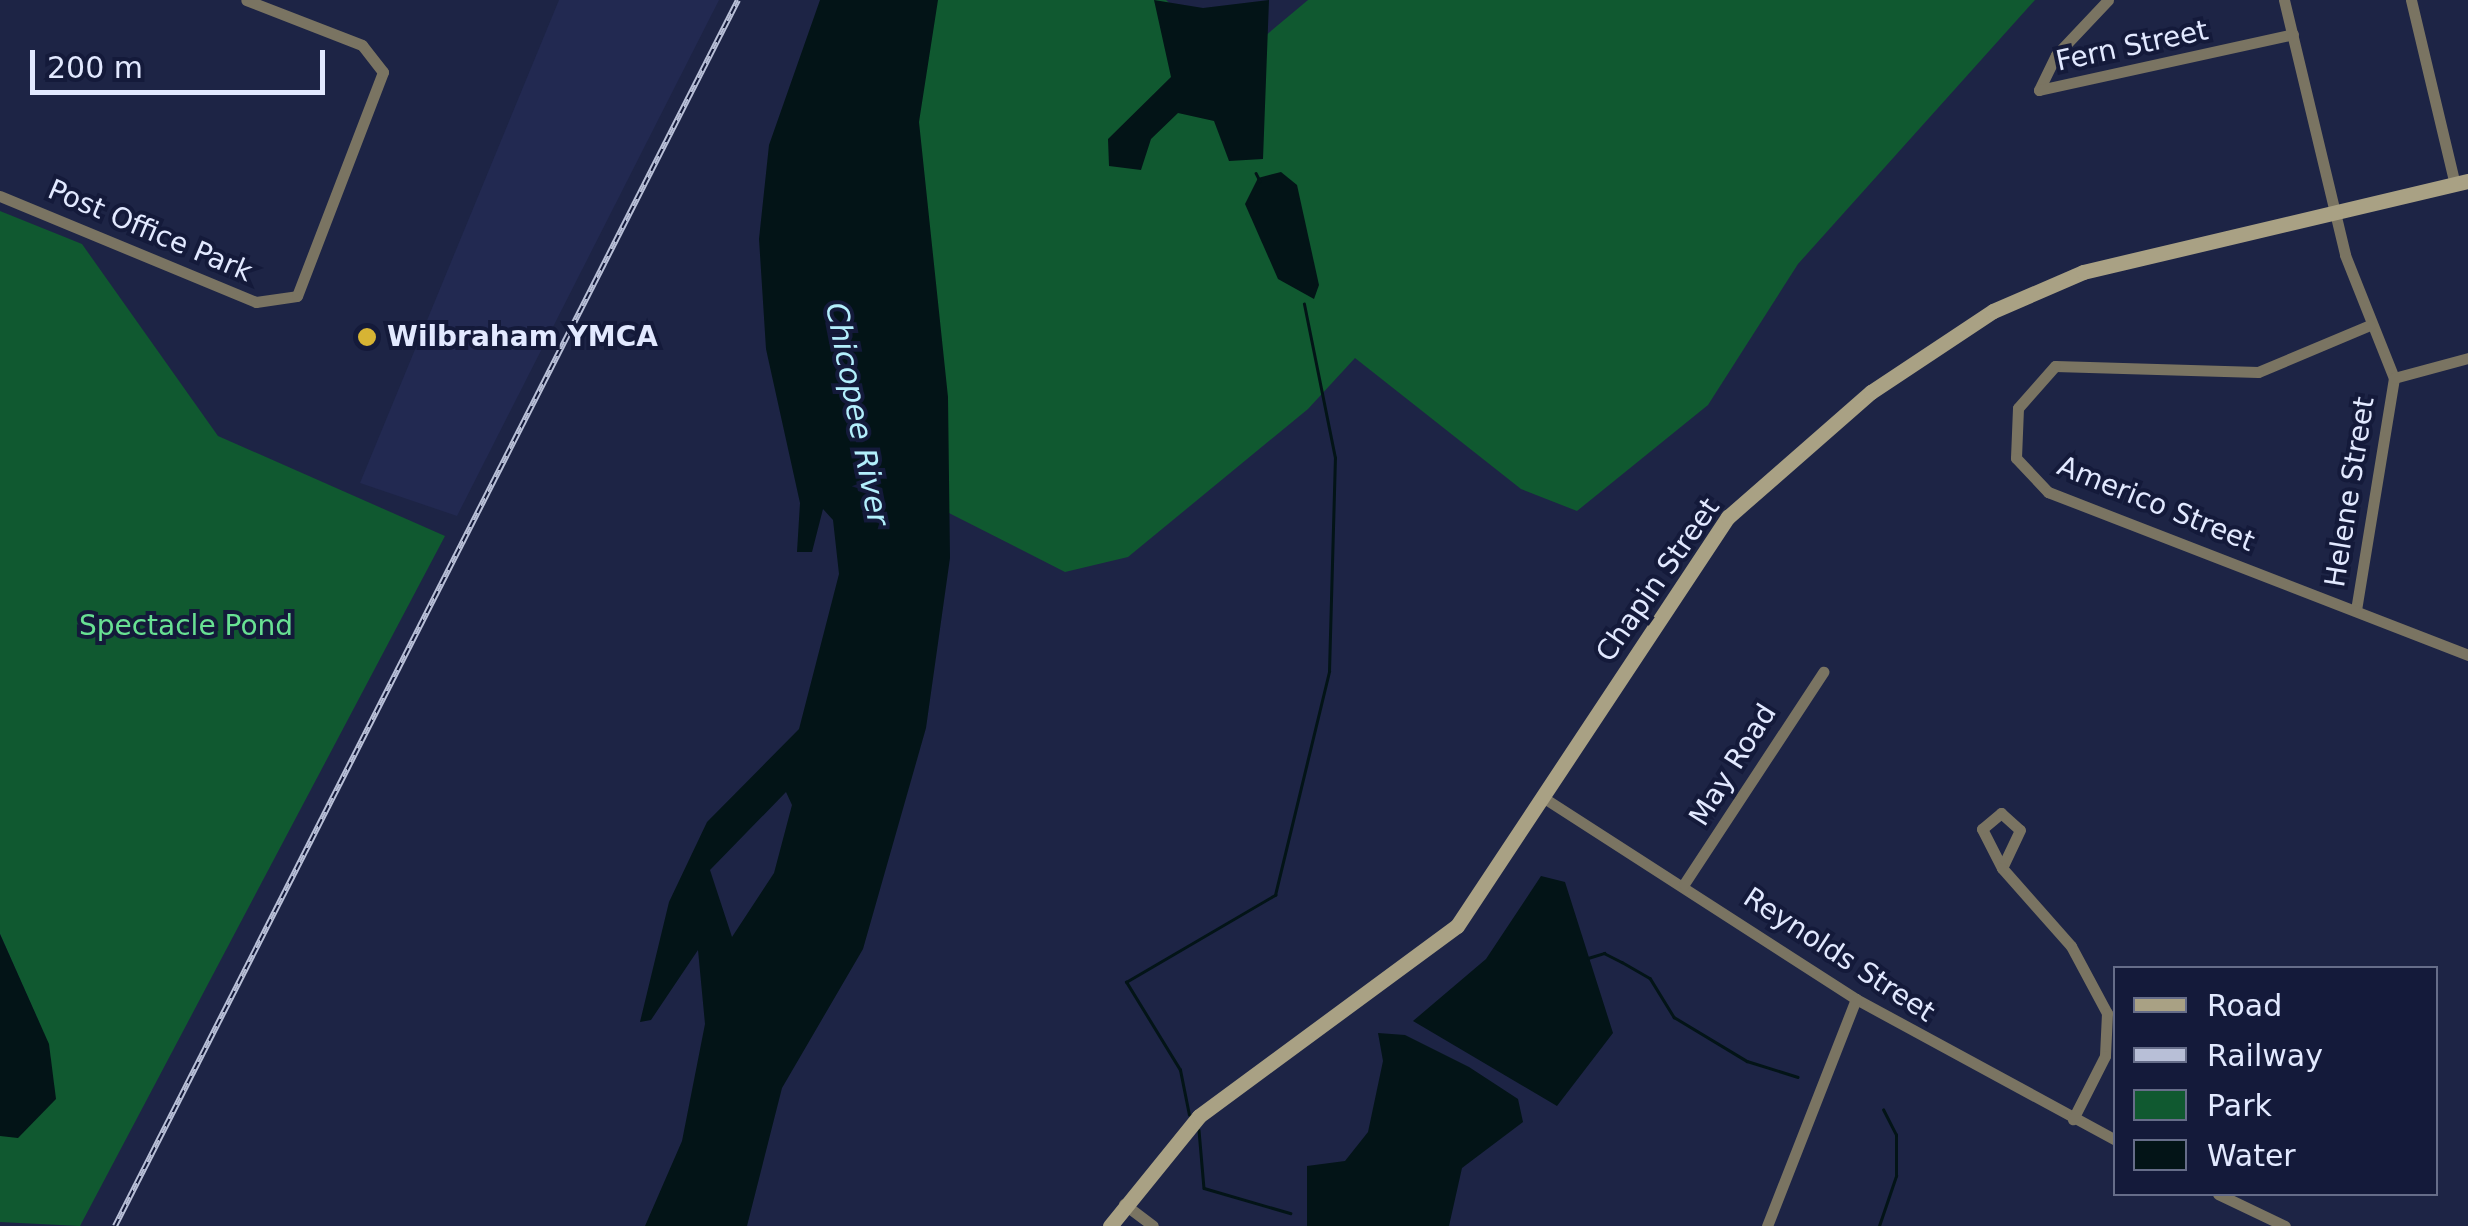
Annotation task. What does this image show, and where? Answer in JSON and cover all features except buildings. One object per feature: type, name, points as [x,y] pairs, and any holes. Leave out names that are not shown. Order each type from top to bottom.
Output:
[{"type":"main road","name":"Chapin Street","points":[[1110,1226],[1194,1121],[1442,941],[1544,798],[1728,517],[1904,367],[1993,311],[2083,272],[2462,183]]},
{"type":"street","name":"Post Office Park","points":[[0,196],[256,302],[298,296],[383,72],[362,45],[246,0]]},
{"type":"street","name":"Fern Street","points":[[2108,0],[2056,55],[2038,90],[2293,34]]},
{"type":"street","name":"Helene Street","points":[[2284,0],[2335,212],[2370,325],[2394,378],[2356,612]]},
{"type":"street","points":[[2411,0],[2462,183]]},
{"type":"street","name":"Americo Street","points":[[2370,325],[2258,372],[2055,366],[2025,396],[2012,435],[2016,458],[2048,492],[2468,655]]},
{"type":"street","points":[[2394,378],[2468,358]]},
{"type":"street","name":"May Road","points":[[1684,884],[1824,672]]},
{"type":"street","name":"Reynolds Street","points":[[1544,798],[1684,884],[1856,999],[2113,1138]]},
{"type":"street","points":[[2002,868],[2072,946],[2107,1012],[2105,1056],[2074,1118]]},
{"type":"street","points":[[1766,1226],[1856,999]]},
{"type":"street","points":[[2222,1196],[2284,1226]]},
{"type":"street","points":[[1124,1204],[1153,1226]]},
{"type":"shaded area","points":[[559,0],[719,0],[457,516],[360,483]]},
{"type":"green space","points":[[926,0],[1166,0],[1234,62],[1308,0],[2035,0],[1798,264],[1708,405],[1577,511],[1521,489],[1355,358],[1308,409],[1128,557],[1065,572],[943,510],[904,150]]},
{"type":"green space","name":"Spectacle Pond","points":[[0,211],[82,244],[218,436],[445,536],[80,1226],[0,1222],[0,1133],[41,1027],[0,934]]},
{"type":"water","name":"Chicopee River","points":[[820,0],[938,0],[919,122],[948,397],[950,558],[926,728],[863,949],[782,1088],[747,1226],[645,1226],[682,1141],[705,1024],[698,950],[651,1020],[640,1022],[669,902],[707,822],[799,729],[839,574],[833,520],[823,509],[812,552],[797,552],[800,503],[766,349],[759,239],[769,145]],"holes":[[[786,792],[792,805],[774,873],[732,937],[710,870]]]},
{"type":"water","points":[[1154,0],[1203,8],[1269,0],[1263,159],[1229,161],[1214,121],[1178,113],[1151,139],[1141,170],[1109,166],[1108,139],[1171,77]]},
{"type":"water","points":[[1281,172],[1297,185],[1319,285],[1314,299],[1278,279],[1245,204],[1258,178]]},
{"type":"water","points":[[1541,876],[1565,882],[1613,1033],[1557,1106],[1413,1021],[1486,959]]},
{"type":"water","points":[[0,934],[49,1044],[56,1099],[18,1138],[0,1136]]},
{"type":"water","points":[[1378,1033],[1405,1035],[1469,1067],[1518,1099],[1523,1122],[1462,1168],[1449,1226],[1307,1226],[1307,1166],[1345,1161],[1368,1132],[1383,1061]]},
{"type":"waterway","points":[[1256,173],[1260,181]]},
{"type":"waterway","points":[[1189,1115],[1180,1070],[1126,982],[1275,895],[1329,671],[1335,458],[1304,304]]},
{"type":"waterway","points":[[1588,958],[1604,953],[1622,962],[1650,978],[1674,1017],[1747,1061],[1798,1077]]},
{"type":"waterway","points":[[1879,1226],[1896,1176],[1896,1135],[1883,1110]]},
{"type":"waterway","points":[[1199,1130],[1204,1188],[1290,1213]]},
{"type":"railway","points":[[115,1226],[738,0]]},
{"type":"place","name":"Wilbraham YMCA","points":[[367,337]]}]
